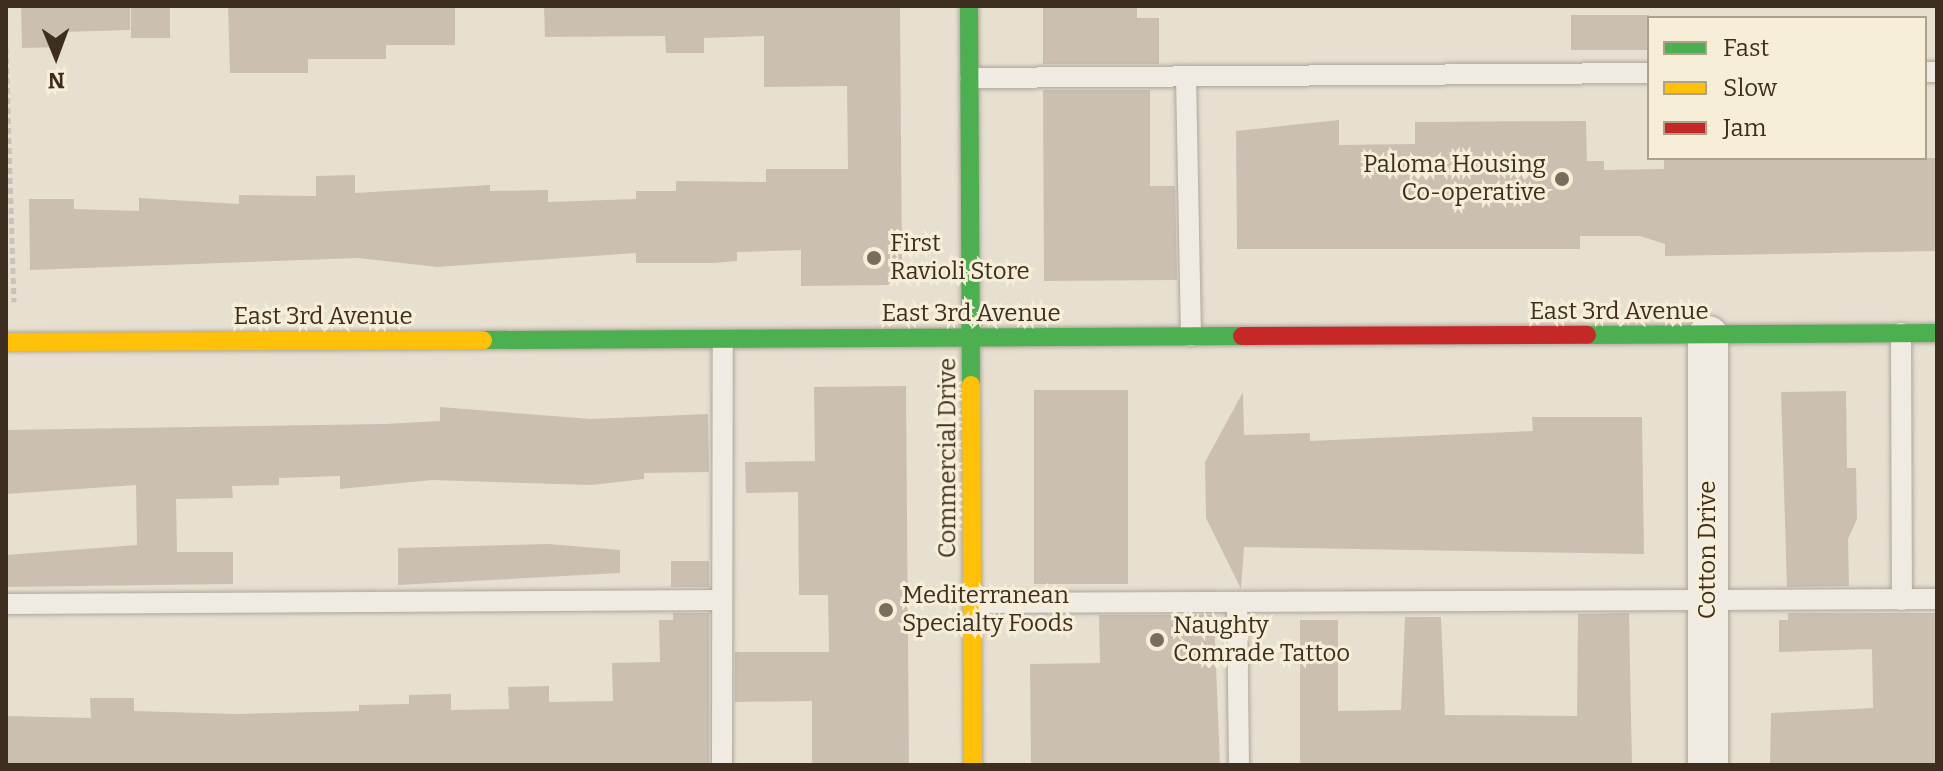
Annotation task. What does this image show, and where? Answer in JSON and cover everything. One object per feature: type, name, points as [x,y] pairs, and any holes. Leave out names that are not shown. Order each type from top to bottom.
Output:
[{"type":"street","name":"Commercial Drive","points":[[969,6],[973,765]]},
{"type":"street","name":"East 3rd Avenue","points":[[6,342],[1937,333]]},
{"type":"street","name":"Cotton Drive","points":[[1708,336],[1708,765]]},
{"type":"lane","points":[[970,78],[1647,73]]},
{"type":"lane","points":[[1186,76],[1191,336]]},
{"type":"lane","points":[[1901,333],[1902,600]]},
{"type":"lane","points":[[722,765],[723,340]]},
{"type":"lane","points":[[973,603],[1937,599]]},
{"type":"lane","points":[[6,604],[722,600]]},
{"type":"lane","points":[[1237,602],[1239,765]]},
{"type":"path","points":[[6,48],[14,307]]},
{"type":"building","points":[[21,6],[130,6],[130,30],[63,32],[63,47],[22,48]]},
{"type":"building","points":[[131,6],[170,6],[170,38],[131,38]]},
{"type":"building","points":[[228,6],[455,6],[455,45],[386,45],[386,59],[308,59],[308,73],[230,73]]},
{"type":"building","points":[[544,6],[900,6],[902,270],[888,285],[801,286],[801,250],[737,252],[737,261],[715,263],[636,263],[636,253],[437,267],[358,258],[30,270],[29,199],[74,199],[74,209],[139,211],[139,198],[239,204],[239,195],[316,196],[316,176],[355,175],[355,193],[490,185],[490,191],[548,190],[548,202],[636,199],[636,191],[676,191],[676,181],[766,182],[766,169],[848,169],[847,86],[764,87],[764,36],[704,38],[704,53],[666,53],[665,36],[545,37]]},
{"type":"building","points":[[1043,6],[1137,6],[1137,18],[1159,18],[1159,64],[1043,64]]},
{"type":"building","points":[[1571,15],[1649,15],[1647,50],[1571,50]]},
{"type":"building","points":[[1043,90],[1150,90],[1150,186],[1175,186],[1177,280],[1044,281]]},
{"type":"building","points":[[1339,120],[1339,145],[1415,144],[1415,122],[1586,121],[1587,161],[1604,161],[1604,170],[1664,169],[1664,160],[1937,158],[1937,251],[1665,256],[1665,244],[1640,236],[1580,236],[1580,249],[1237,249],[1236,131]]},
{"type":"building","points":[[906,386],[909,765],[812,765],[812,701],[735,702],[735,652],[829,652],[828,595],[799,595],[798,492],[746,493],[745,462],[815,461],[814,387]]},
{"type":"building","points":[[1034,390],[1128,390],[1128,584],[1034,584]]},
{"type":"building","points":[[1846,391],[1847,468],[1856,468],[1857,519],[1848,539],[1849,586],[1787,587],[1781,392]]},
{"type":"building","points":[[1243,392],[1244,435],[1310,433],[1310,441],[1533,431],[1532,417],[1642,417],[1644,554],[1244,547],[1241,589],[1206,518],[1205,462]]},
{"type":"building","points":[[440,407],[591,419],[708,414],[709,472],[644,473],[644,479],[592,485],[432,480],[340,489],[340,476],[279,478],[279,485],[232,486],[233,498],[176,499],[177,552],[233,552],[233,584],[6,587],[6,555],[137,545],[136,485],[6,494],[6,430],[385,424],[440,421]]},
{"type":"building","points":[[549,544],[620,550],[620,573],[398,585],[398,548]]},
{"type":"building","points":[[671,561],[709,561],[709,587],[671,587]]},
{"type":"building","points":[[673,613],[709,613],[709,765],[6,765],[6,716],[91,718],[90,698],[134,698],[134,711],[236,714],[359,711],[359,705],[409,704],[409,695],[451,694],[451,710],[509,709],[508,687],[549,686],[549,702],[613,701],[612,663],[660,662],[659,620],[673,620]]},
{"type":"building","points":[[1629,613],[1632,765],[1300,765],[1300,620],[1338,620],[1338,711],[1401,710],[1405,617],[1441,617],[1445,715],[1577,716],[1578,614]]},
{"type":"building","points":[[1788,613],[1937,613],[1937,765],[1770,765],[1771,713],[1873,708],[1872,649],[1779,652],[1779,620],[1788,620]]},
{"type":"building","points":[[1099,615],[1214,615],[1220,765],[1031,765],[1030,664],[1100,663]]},
{"type":"traffic: fast","points":[[969,6],[971,385]]},
{"type":"traffic: fast","points":[[1587,335],[1937,333]]},
{"type":"traffic: fast","points":[[483,340],[1242,336]]},
{"type":"traffic: slow","points":[[6,342],[483,340]]},
{"type":"traffic: slow","points":[[971,385],[973,765]]},
{"type":"traffic: jam","points":[[1242,336],[1587,335]]},
{"type":"place","name":"Paloma Housing Co-operative","points":[[1562,179]]},
{"type":"place","name":"First Ravioli Store","points":[[874,258]]},
{"type":"place","name":"Mediterranean Specialty Foods","points":[[886,610]]},
{"type":"place","name":"Naughty Comrade Tattoo","points":[[1157,640]]}]
